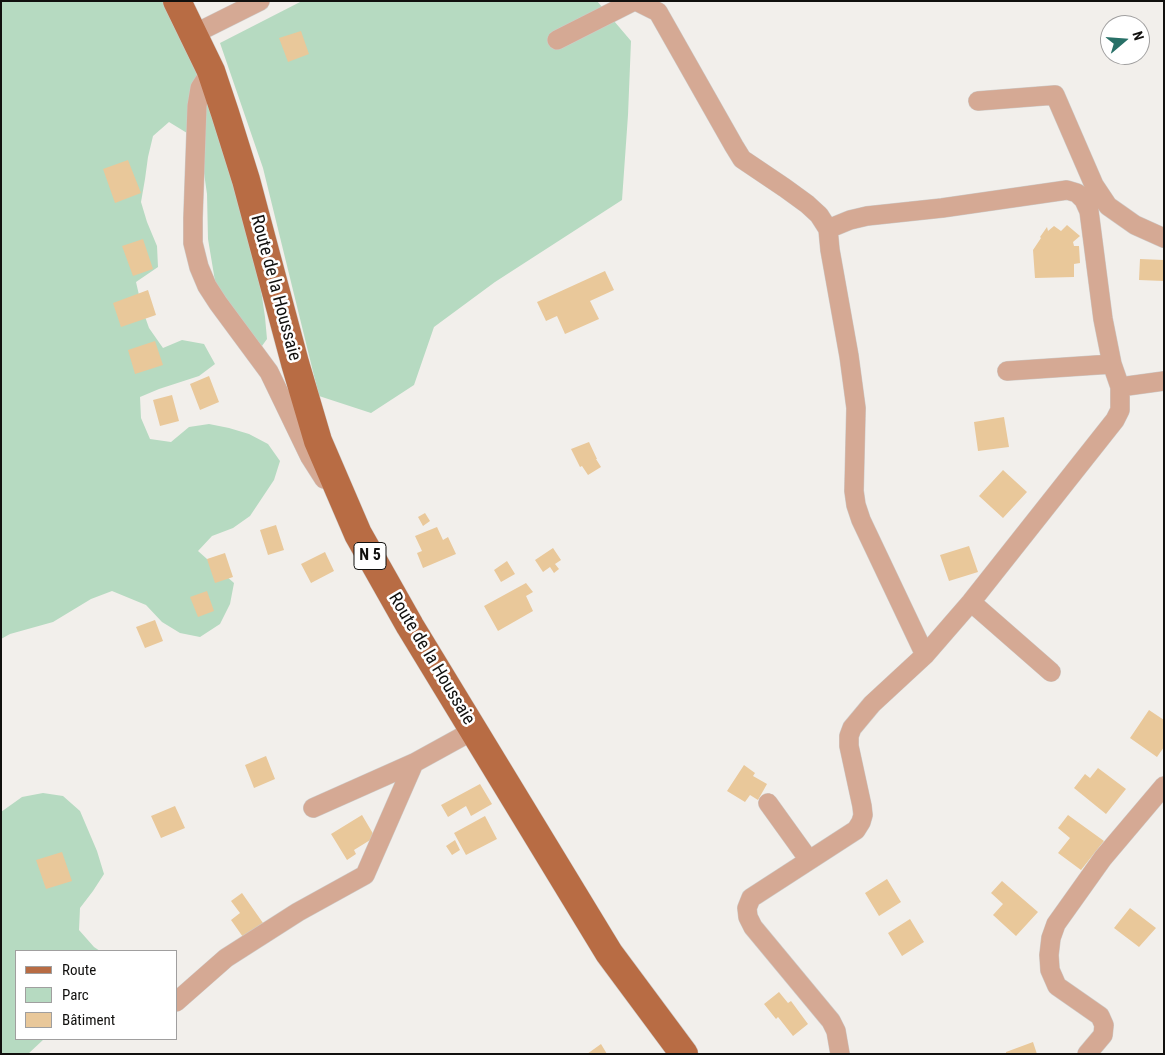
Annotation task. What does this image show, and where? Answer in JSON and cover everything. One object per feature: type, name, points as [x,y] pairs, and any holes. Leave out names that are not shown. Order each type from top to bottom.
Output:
[{"type":"main road","name":"Route de la Houssaie","points":[[177,1],[211,71],[246,180],[318,441],[358,534],[410,626],[609,953],[684,1054]]},
{"type":"street","points":[[194,34],[260,1]]},
{"type":"street","points":[[557,40],[635,1],[658,12],[742,159],[807,204],[819,215],[828,229],[856,408],[854,491],[856,505],[861,520],[925,655]]},
{"type":"street","points":[[211,71],[200,88],[197,106],[193,243],[199,267],[206,286],[269,372],[310,457],[327,483],[337,487]]},
{"type":"street","points":[[978,101],[1056,95],[1094,185],[1108,206],[1135,225],[1164,238]]},
{"type":"street","points":[[828,229],[850,220],[867,216],[942,208],[1067,190],[1077,193],[1084,200],[1089,211],[1100,299],[1112,364],[1120,387],[1120,410],[1115,420],[971,602],[925,655],[872,704],[852,728],[849,736],[849,746],[863,816],[856,830],[751,898],[746,908],[753,926],[831,1021],[836,1032],[840,1054]]},
{"type":"street","points":[[1007,372],[1112,364]]},
{"type":"street","points":[[1120,387],[1164,381]]},
{"type":"street","points":[[971,602],[1051,672]]},
{"type":"street","points":[[313,808],[414,764],[474,730]]},
{"type":"street","points":[[178,1000],[226,958],[298,912],[365,874],[414,764]]},
{"type":"street","points":[[1086,1054],[1103,1035],[1104,1025],[1100,1016],[1057,986],[1050,970],[1049,955],[1056,924],[1103,858],[1164,786]]},
{"type":"street","points":[[768,803],[809,860]]},
{"type":"green space","points":[[1,1],[166,1],[186,35],[242,206],[258,270],[267,339],[254,357],[215,281],[208,239],[207,194],[204,173],[187,133],[169,122],[153,136],[141,202],[157,246],[158,267],[136,282],[142,308],[149,328],[163,348],[182,340],[204,344],[215,364],[199,376],[140,397],[141,418],[150,439],[171,442],[189,427],[209,424],[249,434],[268,444],[280,461],[274,480],[250,516],[233,528],[212,536],[198,551],[234,583],[230,604],[220,624],[200,637],[180,633],[162,622],[146,605],[112,591],[91,599],[53,622],[10,634],[1,639]]},
{"type":"green space","points":[[302,1],[597,1],[631,41],[622,200],[495,282],[434,327],[414,385],[371,413],[319,396],[263,168],[220,43]]},
{"type":"green space","points":[[43,793],[63,796],[80,811],[97,851],[104,874],[80,908],[79,930],[98,950],[15,950],[15,1040],[43,1040],[28,1054],[1,1054],[1,812],[22,797]]},
{"type":"building","points":[[301,31],[309,54],[288,62],[279,38]]},
{"type":"building","points":[[128,160],[141,193],[115,203],[103,169]]},
{"type":"building","points":[[1067,225],[1080,236],[1073,242],[1074,246],[1079,246],[1080,263],[1074,264],[1074,277],[1035,278],[1033,250],[1040,237],[1047,227],[1048,231],[1054,226],[1061,231]]},
{"type":"building","points":[[143,239],[153,269],[133,276],[122,246]]},
{"type":"building","points":[[1140,259],[1164,260],[1164,281],[1139,280]]},
{"type":"building","points":[[605,271],[614,290],[590,301],[599,319],[565,334],[557,316],[546,321],[537,302]]},
{"type":"building","points":[[148,290],[156,315],[121,327],[113,303]]},
{"type":"building","points":[[155,341],[163,365],[135,374],[128,350]]},
{"type":"building","points":[[209,376],[219,402],[200,410],[190,384]]},
{"type":"building","points":[[172,395],[179,421],[160,426],[153,400]]},
{"type":"building","points":[[1004,417],[1009,447],[978,451],[974,422]]},
{"type":"building","points":[[589,442],[601,467],[588,475],[582,466],[580,467],[571,449]]},
{"type":"building","points":[[1003,470],[1027,492],[1003,518],[979,496]]},
{"type":"building","points":[[425,513],[430,521],[423,526],[418,517]]},
{"type":"building","points":[[276,525],[284,550],[268,555],[260,530]]},
{"type":"building","points":[[437,527],[443,540],[448,537],[456,554],[423,568],[417,553],[422,551],[415,536]]},
{"type":"building","points":[[969,546],[978,572],[949,581],[940,555]]},
{"type":"building","points":[[553,548],[561,560],[555,564],[559,569],[554,573],[550,567],[543,572],[535,560]]},
{"type":"building","points":[[325,552],[334,571],[311,583],[301,564]]},
{"type":"building","points":[[225,553],[233,577],[215,583],[207,559]]},
{"type":"building","points":[[507,561],[515,574],[501,582],[494,570]]},
{"type":"building","points":[[526,583],[533,592],[526,596],[533,611],[498,631],[484,606]]},
{"type":"building","points":[[207,591],[214,611],[198,617],[190,597]]},
{"type":"building","points":[[155,620],[163,641],[145,648],[136,627]]},
{"type":"building","points":[[1149,710],[1164,720],[1164,747],[1157,757],[1130,738]]},
{"type":"building","points":[[266,756],[275,779],[254,788],[245,765]]},
{"type":"building","points":[[744,765],[755,773],[753,776],[767,784],[758,800],[750,795],[745,802],[727,791]]},
{"type":"building","points":[[1098,768],[1126,789],[1106,814],[1074,788],[1085,774],[1090,778]]},
{"type":"building","points":[[480,784],[492,804],[471,816],[466,806],[448,817],[441,805]]},
{"type":"building","points":[[175,806],[185,828],[161,838],[151,816]]},
{"type":"building","points":[[362,815],[375,837],[354,850],[356,854],[347,860],[331,834]]},
{"type":"building","points":[[1068,815],[1104,841],[1081,870],[1058,853],[1070,838],[1058,828]]},
{"type":"building","points":[[485,816],[497,839],[466,855],[454,833]]},
{"type":"building","points":[[455,840],[460,850],[452,855],[446,846]]},
{"type":"building","points":[[62,852],[72,881],[46,889],[36,860]]},
{"type":"building","points":[[887,879],[901,902],[879,916],[865,893]]},
{"type":"building","points":[[1002,881],[1038,912],[1016,936],[993,915],[1003,904],[991,893]]},
{"type":"building","points":[[242,893],[263,923],[243,937],[231,920],[240,913],[231,901]]},
{"type":"building","points":[[1130,908],[1156,928],[1139,947],[1114,928]]},
{"type":"building","points":[[910,919],[924,942],[902,956],[888,933]]},
{"type":"building","points":[[779,992],[788,1003],[791,1001],[808,1024],[793,1036],[778,1017],[776,1019],[764,1004]]},
{"type":"building","points":[[1033,1042],[1037,1054],[1006,1054],[1006,1052]]},
{"type":"building","points":[[601,1044],[607,1054],[587,1054]]}]
